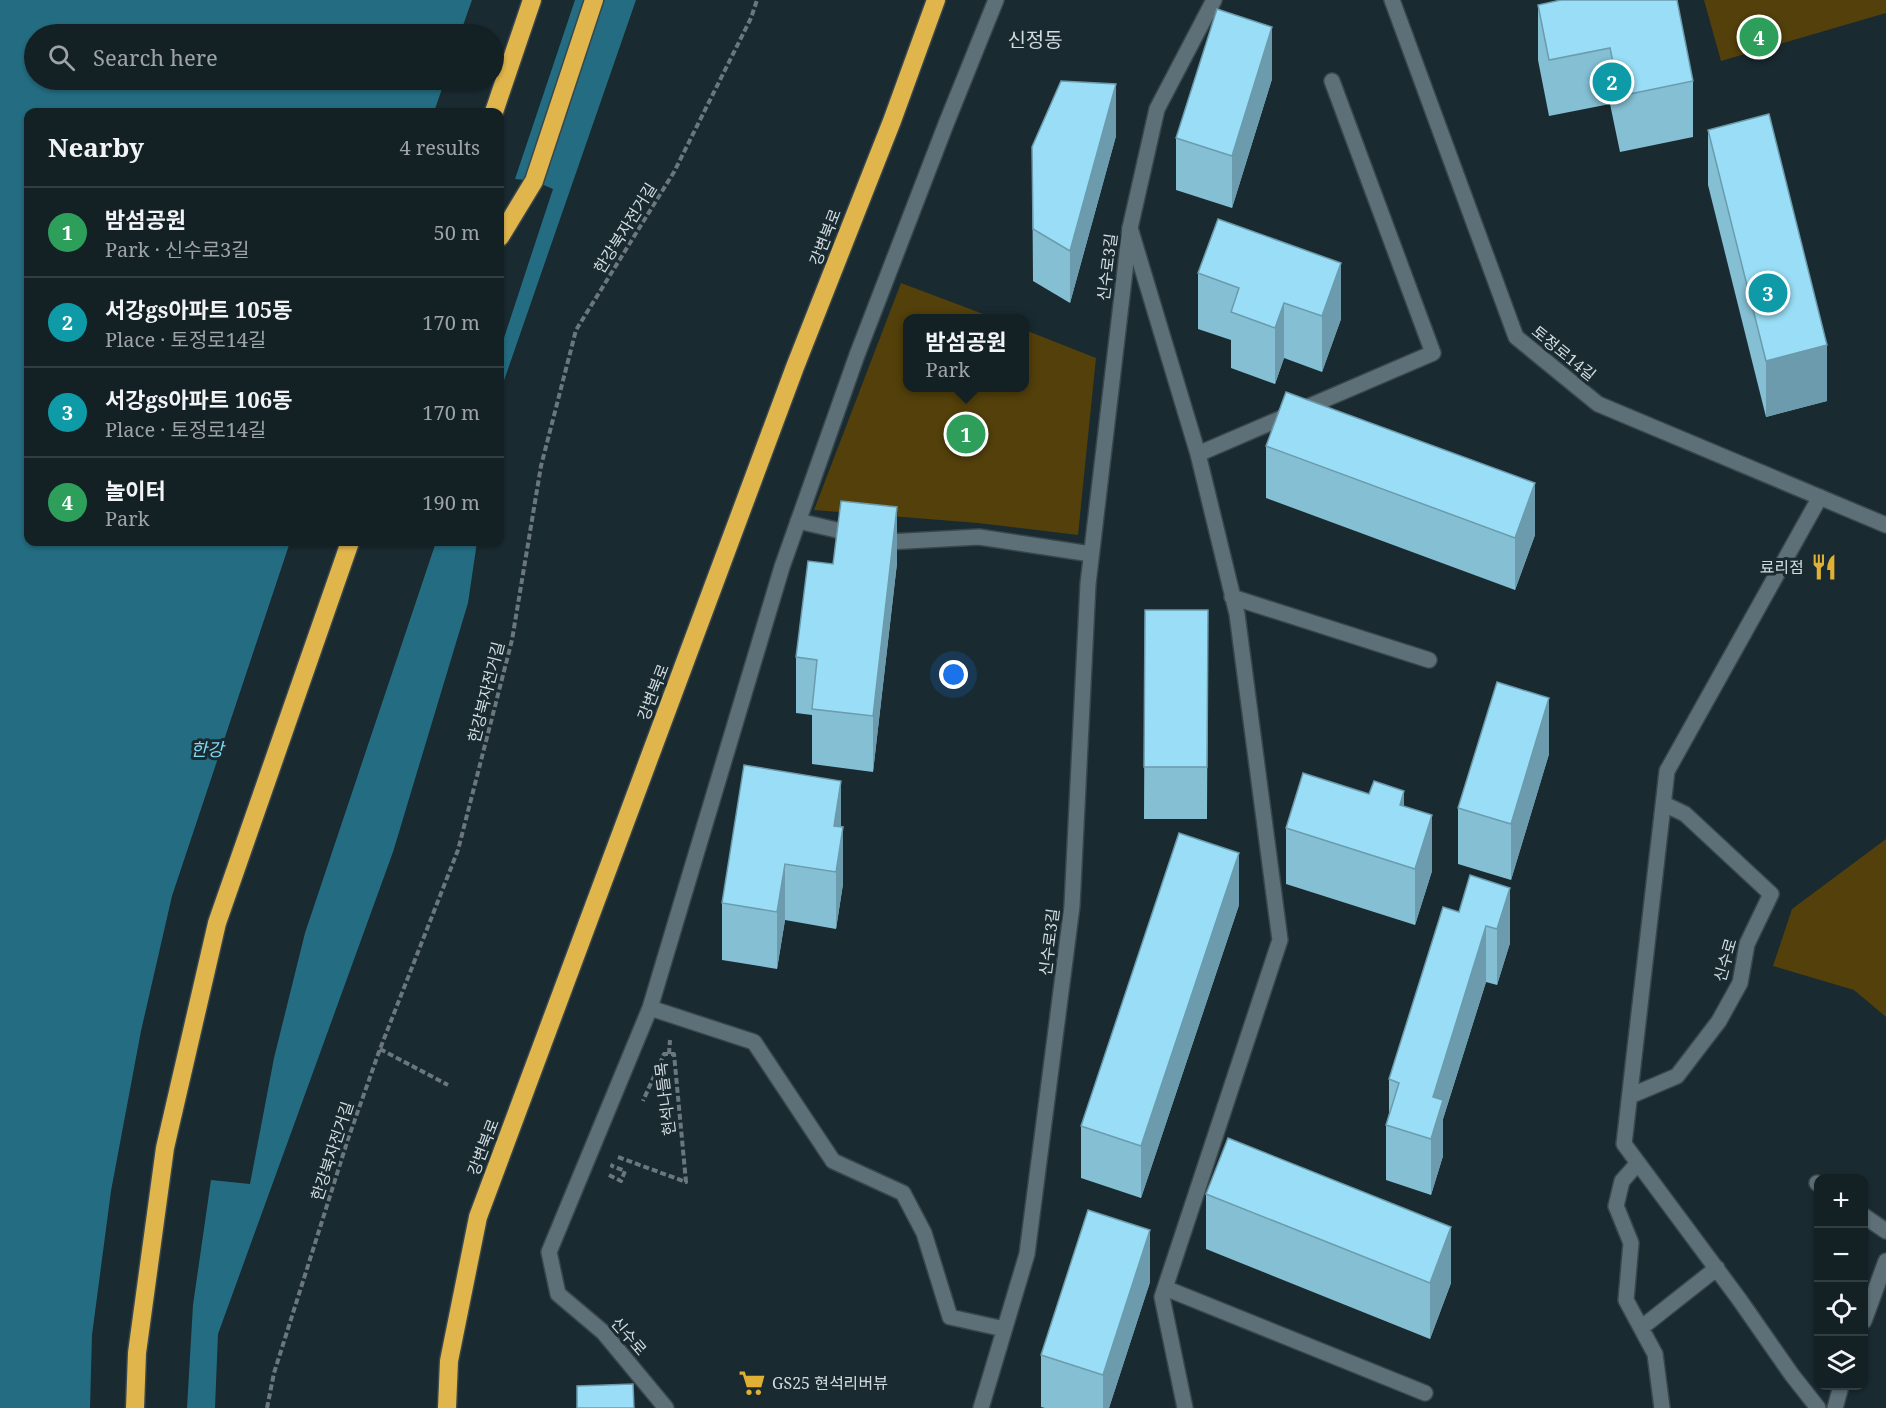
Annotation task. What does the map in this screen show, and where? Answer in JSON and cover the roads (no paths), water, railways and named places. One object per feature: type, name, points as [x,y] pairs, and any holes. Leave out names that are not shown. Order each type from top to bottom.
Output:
[{"type":"highway","points":[[504,83],[532,0]]},
{"type":"highway","points":[[504,230],[534,181],[594,0]]},
{"type":"highway","name":"강변북로","points":[[447,1408],[449,1360],[478,1217],[795,367],[892,121],[936,0]]},
{"type":"highway","points":[[495,108],[501,90]]},
{"type":"highway","points":[[135,1408],[137,1353],[165,1148],[217,923],[349,546]]},
{"type":"street","points":[[996,0],[861,344],[798,521],[775,590],[650,1008],[754,1042],[833,1161],[903,1193],[924,1233],[950,1317],[1004,1329]]},
{"type":"street","name":"신수로3길","points":[[981,1408],[1027,1254],[1072,906],[1088,584],[1130,228],[1157,109],[1214,0]]},
{"type":"street","name":"토정로14길","points":[[1392,0],[1516,337],[1598,404],[1886,525]]},
{"type":"street","points":[[1198,454],[1433,353],[1332,81]]},
{"type":"street","points":[[1130,228],[1198,454],[1237,614],[1280,940],[1162,1297],[1185,1408]]},
{"type":"street","points":[[1818,1408],[1624,1144],[1667,771],[1820,497]]},
{"type":"street","points":[[798,521],[888,542],[979,537],[1091,554]]},
{"type":"street","points":[[1232,597],[1429,660]]},
{"type":"street","name":"신수로","points":[[1630,1096],[1677,1076],[1719,1021],[1740,983],[1747,944],[1771,894],[1684,814],[1664,804]]},
{"type":"street","name":"신수로","points":[[650,1008],[549,1252],[558,1294],[603,1332],[666,1408]]},
{"type":"street","points":[[1638,1163],[1622,1181],[1616,1206],[1631,1243],[1626,1300],[1655,1354],[1662,1408]]},
{"type":"street","points":[[1868,1219],[1886,1231]]},
{"type":"street","points":[[1868,1308],[1886,1261]]},
{"type":"street","points":[[1641,1328],[1717,1269]]},
{"type":"street","points":[[1165,1288],[1425,1393]]},
{"type":"street","points":[[1835,1408],[1839,1390]]},
{"type":"water","name":"한강","points":[[0,0],[636,0],[504,380],[504,108],[24,108],[24,546],[476,546],[468,603],[393,852],[218,1334],[215,1408],[0,1408]]},
{"type":"place","name":"놀이터","points":[[1759,37]]},
{"type":"place","name":"서강gs아파트 105동","points":[[1612,82]]},
{"type":"place","name":"서강gs아파트 106동","points":[[1768,293]]},
{"type":"place","name":"밤섬공원","points":[[966,434]]},
{"type":"place","name":"료리점","points":[[1824,567]]},
{"type":"place","name":"GS25 현석리버뷰","points":[[752,1383]]},
{"type":"district","name":"신정동","points":[[1035,39]]}]
